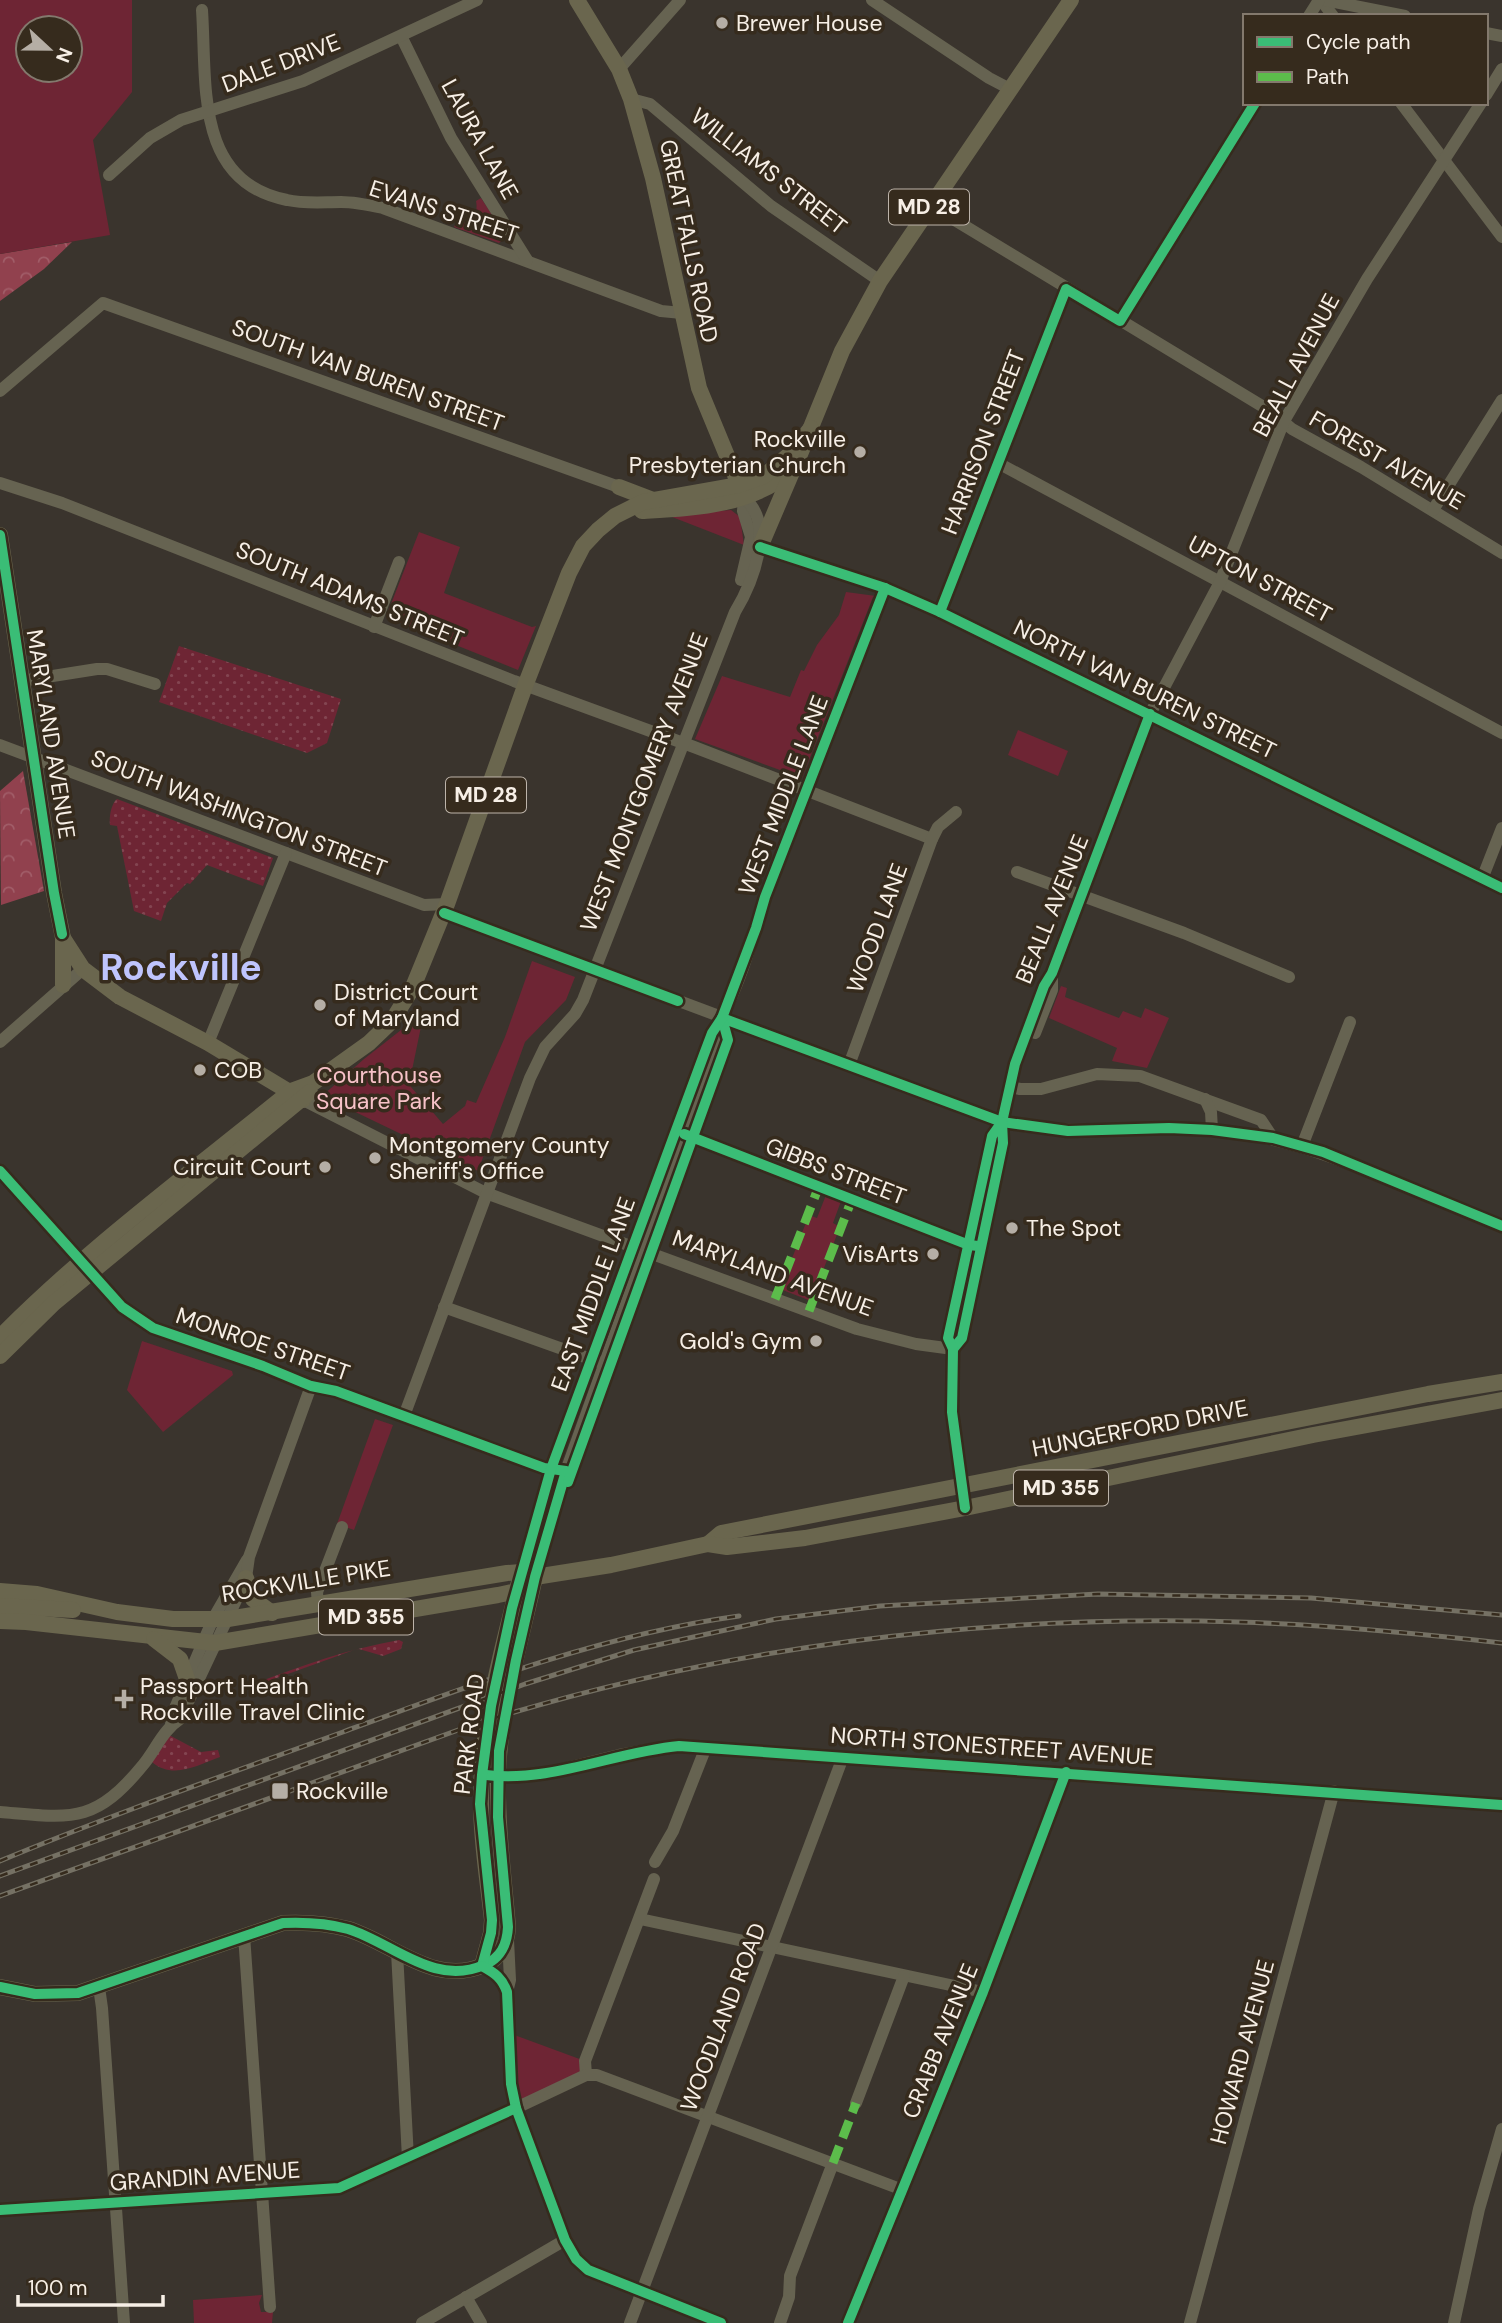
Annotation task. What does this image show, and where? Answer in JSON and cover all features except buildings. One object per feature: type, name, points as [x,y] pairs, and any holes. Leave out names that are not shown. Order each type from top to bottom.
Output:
[{"type":"main road","name":"GREAT FALLS ROAD","points":[[577,0],[619,69],[643,134],[699,388],[741,491]]},
{"type":"main road","name":"MD 28","points":[[0,1337],[29,1307],[85,1268],[313,1083],[369,1043],[392,1021],[413,987],[444,913],[525,686],[579,553],[598,530],[643,502],[741,491],[779,482],[793,468],[842,351],[880,281],[1071,0]]},
{"type":"main road","name":"MD 28","points":[[620,514],[719,505],[779,464],[811,428]]},
{"type":"main road","points":[[760,547],[793,468]]},
{"type":"main road","points":[[619,487],[653,500]]},
{"type":"main road","points":[[619,487],[624,500],[620,514]]},
{"type":"main road","name":"MARYLAND AVENUE","points":[[0,535],[63,938],[83,969],[120,997],[208,1043],[297,1096]]},
{"type":"main road","points":[[63,938],[63,985]]},
{"type":"main road","points":[[258,1072],[268,1095],[266,1112]]},
{"type":"main road","name":"MD 28","points":[[0,1356],[85,1268],[266,1112],[297,1096]]},
{"type":"main road","points":[[1465,1406],[1469,1399],[1488,1394],[1502,1383]]},
{"type":"main road","name":"HUNGERFORD DRIVE","points":[[708,1544],[721,1533],[1502,1383]]},
{"type":"main road","points":[[1413,1417],[1418,1412],[1443,1405],[1450,1391]]},
{"type":"main road","name":"HUNGERFORD DRIVE","points":[[517,1591],[528,1575],[611,1565],[708,1544],[727,1547],[805,1538],[965,1508],[1313,1435],[1502,1400]]},
{"type":"main road","name":"ROCKVILLE PIKE","points":[[0,1591],[37,1594],[117,1612],[173,1619],[220,1619],[272,1613],[399,1590],[528,1575]]},
{"type":"main road","name":"PARK ROAD","points":[[482,1966],[492,1920],[481,1804],[504,1723],[528,1575]]},
{"type":"main road","points":[[246,1578],[253,1599],[272,1613]]},
{"type":"main road","name":"ROCKVILLE PIKE","points":[[0,1621],[209,1643],[517,1591]]},
{"type":"main road","name":"PARK ROAD","points":[[508,1937],[490,1776],[491,1706],[517,1591]]},
{"type":"main road","points":[[0,1606],[117,1612]]},
{"type":"main road","points":[[149,1636],[180,1659],[187,1679]]},
{"type":"main road","points":[[0,1987],[35,1994],[78,1993],[284,1923],[308,1922],[351,1930],[432,1968],[448,1972],[471,1970],[495,1961],[508,1937]]},
{"type":"street","name":"DALE DRIVE","points":[[109,175],[163,129],[181,120],[303,81],[477,0]]},
{"type":"street","points":[[619,69],[680,0]]},
{"type":"street","points":[[872,0],[989,78],[1010,89]]},
{"type":"street","points":[[1321,0],[1394,14]]},
{"type":"street","name":"EVANS STREET","points":[[202,10],[208,112],[216,146],[225,163],[240,179],[260,191],[300,202],[344,202],[383,208],[661,311],[682,313]]},
{"type":"street","name":"LAURA LANE","points":[[401,36],[451,138],[527,261]]},
{"type":"street","points":[[1488,92],[1502,69]]},
{"type":"street","name":"WILLIAMS STREET","points":[[631,99],[650,104],[771,206],[880,281]]},
{"type":"street","points":[[1120,321],[1254,105]]},
{"type":"street","points":[[1402,105],[1502,237]]},
{"type":"street","name":"BEALL AVENUE","points":[[965,1508],[952,1412],[953,1349],[962,1338],[992,1136],[1002,1122],[1010,1085],[1019,1076],[1052,990],[1052,973],[1150,714],[1220,582],[1284,421],[1367,279],[1480,105]]},
{"type":"street","name":"FOREST AVENUE","points":[[930,205],[1284,421],[1292,429],[1502,553]]},
{"type":"street","name":"HARRISON STREET","points":[[940,612],[1066,289]]},
{"type":"street","name":"SOUTH VAN BUREN STREET","points":[[0,391],[103,303],[619,487]]},
{"type":"street","points":[[1433,510],[1502,400]]},
{"type":"street","name":"UPTON STREET","points":[[998,463],[1502,733]]},
{"type":"street","name":"SOUTH ADAMS STREET","points":[[0,483],[62,503],[525,686],[932,839]]},
{"type":"street","name":"WEST MONTGOMERY AVENUE","points":[[735,612],[760,547],[761,535],[753,506],[741,491]]},
{"type":"street","name":"WEST MONTGOMERY AVENUE","points":[[404,1416],[538,1059],[545,1047],[575,1014],[735,612],[751,537],[743,511],[741,491]]},
{"type":"street","name":"NORTH VAN BUREN STREET","points":[[760,547],[885,589],[940,612],[1502,888]]},
{"type":"street","points":[[374,627],[399,562]]},
{"type":"street","name":"WEST MIDDLE LANE","points":[[722,1018],[757,928],[765,897],[885,589]]},
{"type":"street","points":[[21,681],[107,669],[155,684]]},
{"type":"street","name":"SOUTH WASHINGTON STREET","points":[[0,746],[1002,1122],[1068,1131],[1159,1128],[1212,1130],[1273,1138],[1302,1146],[1502,1226]]},
{"type":"street","name":"WOOD LANE","points":[[849,1065],[932,839],[938,827],[956,812]]},
{"type":"street","points":[[1482,879],[1502,828]]},
{"type":"street","points":[[208,1043],[286,853]]},
{"type":"street","points":[[1017,872],[1082,894],[1289,977]]},
{"type":"street","points":[[0,1042],[83,969]]},
{"type":"street","name":"EAST MIDDLE LANE","points":[[528,1575],[605,1363],[639,1249],[681,1133],[722,1038],[722,1018]]},
{"type":"street","points":[[1302,1146],[1350,1022]]},
{"type":"street","points":[[1010,1085],[1020,1090],[1041,1088],[1097,1074],[1140,1076],[1261,1120],[1273,1138]]},
{"type":"street","name":"MARYLAND AVENUE","points":[[297,1096],[486,1193],[864,1332],[953,1349]]},
{"type":"street","points":[[1205,1099],[1211,1112],[1212,1130]]},
{"type":"street","name":"GIBBS STREET","points":[[681,1133],[975,1246]]},
{"type":"street","name":"MONROE STREET","points":[[0,1171],[122,1307],[153,1328],[263,1366],[311,1386],[336,1391],[544,1468],[566,1471]]},
{"type":"street","name":"EAST MIDDLE LANE","points":[[528,1575],[551,1469],[591,1360],[639,1249]]},
{"type":"street","points":[[444,1307],[605,1363]]},
{"type":"street","points":[[0,1812],[70,1817],[90,1811],[115,1794],[132,1777],[171,1725],[180,1718],[189,1703],[209,1643],[249,1557],[311,1386]]},
{"type":"street","points":[[318,1605],[317,1592],[342,1527]]},
{"type":"street","points":[[220,1619],[246,1578],[249,1557]]},
{"type":"street","points":[[171,1725],[172,1715],[187,1679],[209,1643]]},
{"type":"street","name":"NORTH STONESTREET AVENUE","points":[[490,1776],[520,1778],[541,1775],[656,1748],[679,1746],[1502,1805]]},
{"type":"street","points":[[655,1862],[673,1831],[706,1747]]},
{"type":"street","name":"WOODLAND ROAD","points":[[631,2323],[843,1757]]},
{"type":"street","name":"CRABB AVENUE","points":[[848,2323],[983,1992],[1066,1772]]},
{"type":"street","name":"HOWARD AVENUE","points":[[1190,2323],[1334,1791]]},
{"type":"street","points":[[586,2075],[585,2061],[654,1879]]},
{"type":"street","points":[[640,1919],[983,1992]]},
{"type":"street","points":[[244,1935],[270,2306]]},
{"type":"street","points":[[507,1992],[510,1980],[508,1937]]},
{"type":"street","points":[[397,1952],[408,2158]]},
{"type":"street","points":[[482,1966],[498,1975],[507,1992],[512,2084],[516,2108],[565,2240],[576,2259],[588,2270],[721,2323]]},
{"type":"street","points":[[856,2103],[904,1976]]},
{"type":"street","points":[[99,1987],[124,2323]]},
{"type":"street","points":[[516,2108],[586,2075],[597,2075],[904,2190]]},
{"type":"street","name":"GRANDIN AVENUE","points":[[0,2210],[339,2188],[497,2116]]},
{"type":"street","points":[[1454,2323],[1479,2209],[1502,2129]]},
{"type":"street","points":[[780,2323],[789,2297],[790,2276],[833,2163]]},
{"type":"street","points":[[422,2323],[565,2240]]},
{"type":"street","points":[[466,2297],[481,2323]]},
{"type":"green space","points":[[0,0],[132,0],[132,92],[93,140],[110,235],[0,254]]},
{"type":"green space","points":[[481,198],[504,233],[504,238],[499,243],[454,227],[456,223],[465,223],[475,215],[476,201]]},
{"type":"green space","points":[[72,242],[44,269],[0,301],[0,254]]},
{"type":"green space","points":[[731,510],[740,517],[744,545],[667,515]]},
{"type":"green space","points":[[419,532],[460,547],[444,593],[532,627],[536,626],[518,670],[386,617]]},
{"type":"green space","points":[[846,592],[876,596],[873,597],[802,778],[695,739],[722,676],[790,697],[801,670],[804,671],[817,645],[839,615]]},
{"type":"green space","points":[[179,646],[341,699],[327,743],[307,753],[159,702]]},
{"type":"green space","points":[[1018,730],[1068,751],[1058,776],[1008,755]]},
{"type":"green space","points":[[23,771],[44,891],[1,905],[0,791]]},
{"type":"green space","points":[[117,799],[273,858],[263,886],[207,865],[167,903],[161,921],[134,911],[117,826],[110,825],[111,811]]},
{"type":"green space","name":"Courthouse Square Park","points":[[532,961],[575,977],[566,1000],[525,1042],[478,1171],[322,1096],[424,1012],[410,1080],[411,1087],[443,1124],[465,1106],[467,1100],[476,1103],[505,1037]]},
{"type":"green space","points":[[1061,986],[1067,988],[1065,997],[1119,1018],[1123,1011],[1141,1018],[1145,1008],[1169,1018],[1147,1068],[1112,1061],[1117,1048],[1049,1018]]},
{"type":"green space","points":[[826,1195],[841,1201],[833,1223],[840,1227],[811,1301],[780,1289],[809,1215],[817,1218]]},
{"type":"green space","points":[[142,1341],[232,1371],[233,1375],[163,1432],[127,1390]]},
{"type":"green space","points":[[375,1419],[393,1425],[354,1530],[337,1524]]},
{"type":"green space","points":[[399,1640],[403,1642],[401,1649],[383,1656],[360,1649]]},
{"type":"green space","points":[[353,1650],[252,1687],[251,1685],[306,1665]]},
{"type":"green space","points":[[169,1735],[201,1752],[218,1750],[220,1757],[186,1769],[168,1770],[160,1767],[152,1762]]},
{"type":"green space","points":[[509,2033],[585,2061],[586,2075],[516,2108]]},
{"type":"green space","points":[[262,2295],[259,2303],[261,2312],[273,2312],[272,2323],[194,2323],[193,2300]]},
{"type":"railway","points":[[0,1876],[525,1684],[634,1650],[776,1619],[880,1606],[1098,1594],[1311,1598],[1502,1615]]},
{"type":"railway","points":[[0,1861],[85,1827],[489,1679],[637,1635],[739,1616]]},
{"type":"railway","points":[[0,1896],[472,1725],[659,1675],[755,1656],[851,1641],[948,1631],[1142,1621],[1305,1625],[1502,1643]]},
{"type":"marked path","points":[[775,1299],[819,1186]]},
{"type":"marked path","points":[[809,1311],[852,1199]]},
{"type":"marked path","points":[[833,2163],[856,2103]]},
{"type":"cycle path","points":[[940,612],[1066,289],[1120,321],[1254,105]]},
{"type":"cycle path","points":[[0,535],[62,934]]},
{"type":"cycle path","points":[[760,547],[885,588],[940,612],[1502,888]]},
{"type":"cycle path","points":[[482,1966],[492,1920],[480,1804],[491,1706],[512,1608],[551,1469],[712,1033],[722,1018],[765,897],[885,588]]},
{"type":"cycle path","points":[[953,1349],[962,1338],[1003,1143],[1002,1122],[1015,1064],[1150,714]]},
{"type":"cycle path","points":[[444,913],[678,1001]]},
{"type":"cycle path","points":[[722,1018],[1002,1122],[1068,1131],[1169,1128],[1212,1130],[1273,1138],[1323,1152],[1502,1226]]},
{"type":"cycle path","points":[[568,1482],[728,1040],[722,1018]]},
{"type":"cycle path","points":[[965,1508],[952,1412],[953,1349],[948,1338],[992,1136],[1002,1122]]},
{"type":"cycle path","points":[[684,1134],[969,1245],[978,1246]]},
{"type":"cycle path","points":[[0,1171],[122,1307],[153,1328],[263,1366],[311,1386],[336,1391],[544,1468],[566,1471],[535,1577],[499,1751],[498,1817],[508,1927],[504,1945],[495,1959],[466,1970],[448,1971],[414,1960],[348,1929],[316,1923],[283,1923],[78,1993],[35,1994],[0,1987]]},
{"type":"cycle path","points":[[486,1775],[534,1775],[679,1746],[1502,1805]]},
{"type":"cycle path","points":[[848,2323],[983,1992],[1066,1772]]},
{"type":"cycle path","points":[[482,1966],[498,1976],[507,1992],[511,2084],[516,2108],[565,2240],[576,2259],[588,2270],[721,2323]]},
{"type":"cycle path","points":[[0,2210],[339,2188],[516,2108]]},
{"type":"place","name":"Brewer House","points":[[722,23]]},
{"type":"place","name":"Rockville Presbyterian Church","points":[[860,452]]},
{"type":"place","name":"District Court of Maryland","points":[[320,1005]]},
{"type":"place","name":"COB","points":[[200,1070]]},
{"type":"place","name":"Montgomery County Sheriff's Office","points":[[375,1158]]},
{"type":"place","name":"Circuit Court","points":[[325,1167]]},
{"type":"place","name":"The Spot","points":[[1012,1228]]},
{"type":"place","name":"VisArts","points":[[933,1254]]},
{"type":"place","name":"Gold's Gym","points":[[816,1341]]},
{"type":"place","name":"Passport Health Rockville Travel Clinic","points":[[124,1699]]},
{"type":"place","name":"Rockville","points":[[280,1791]]},
{"type":"district","name":"Rockville","points":[[181,967]]}]
